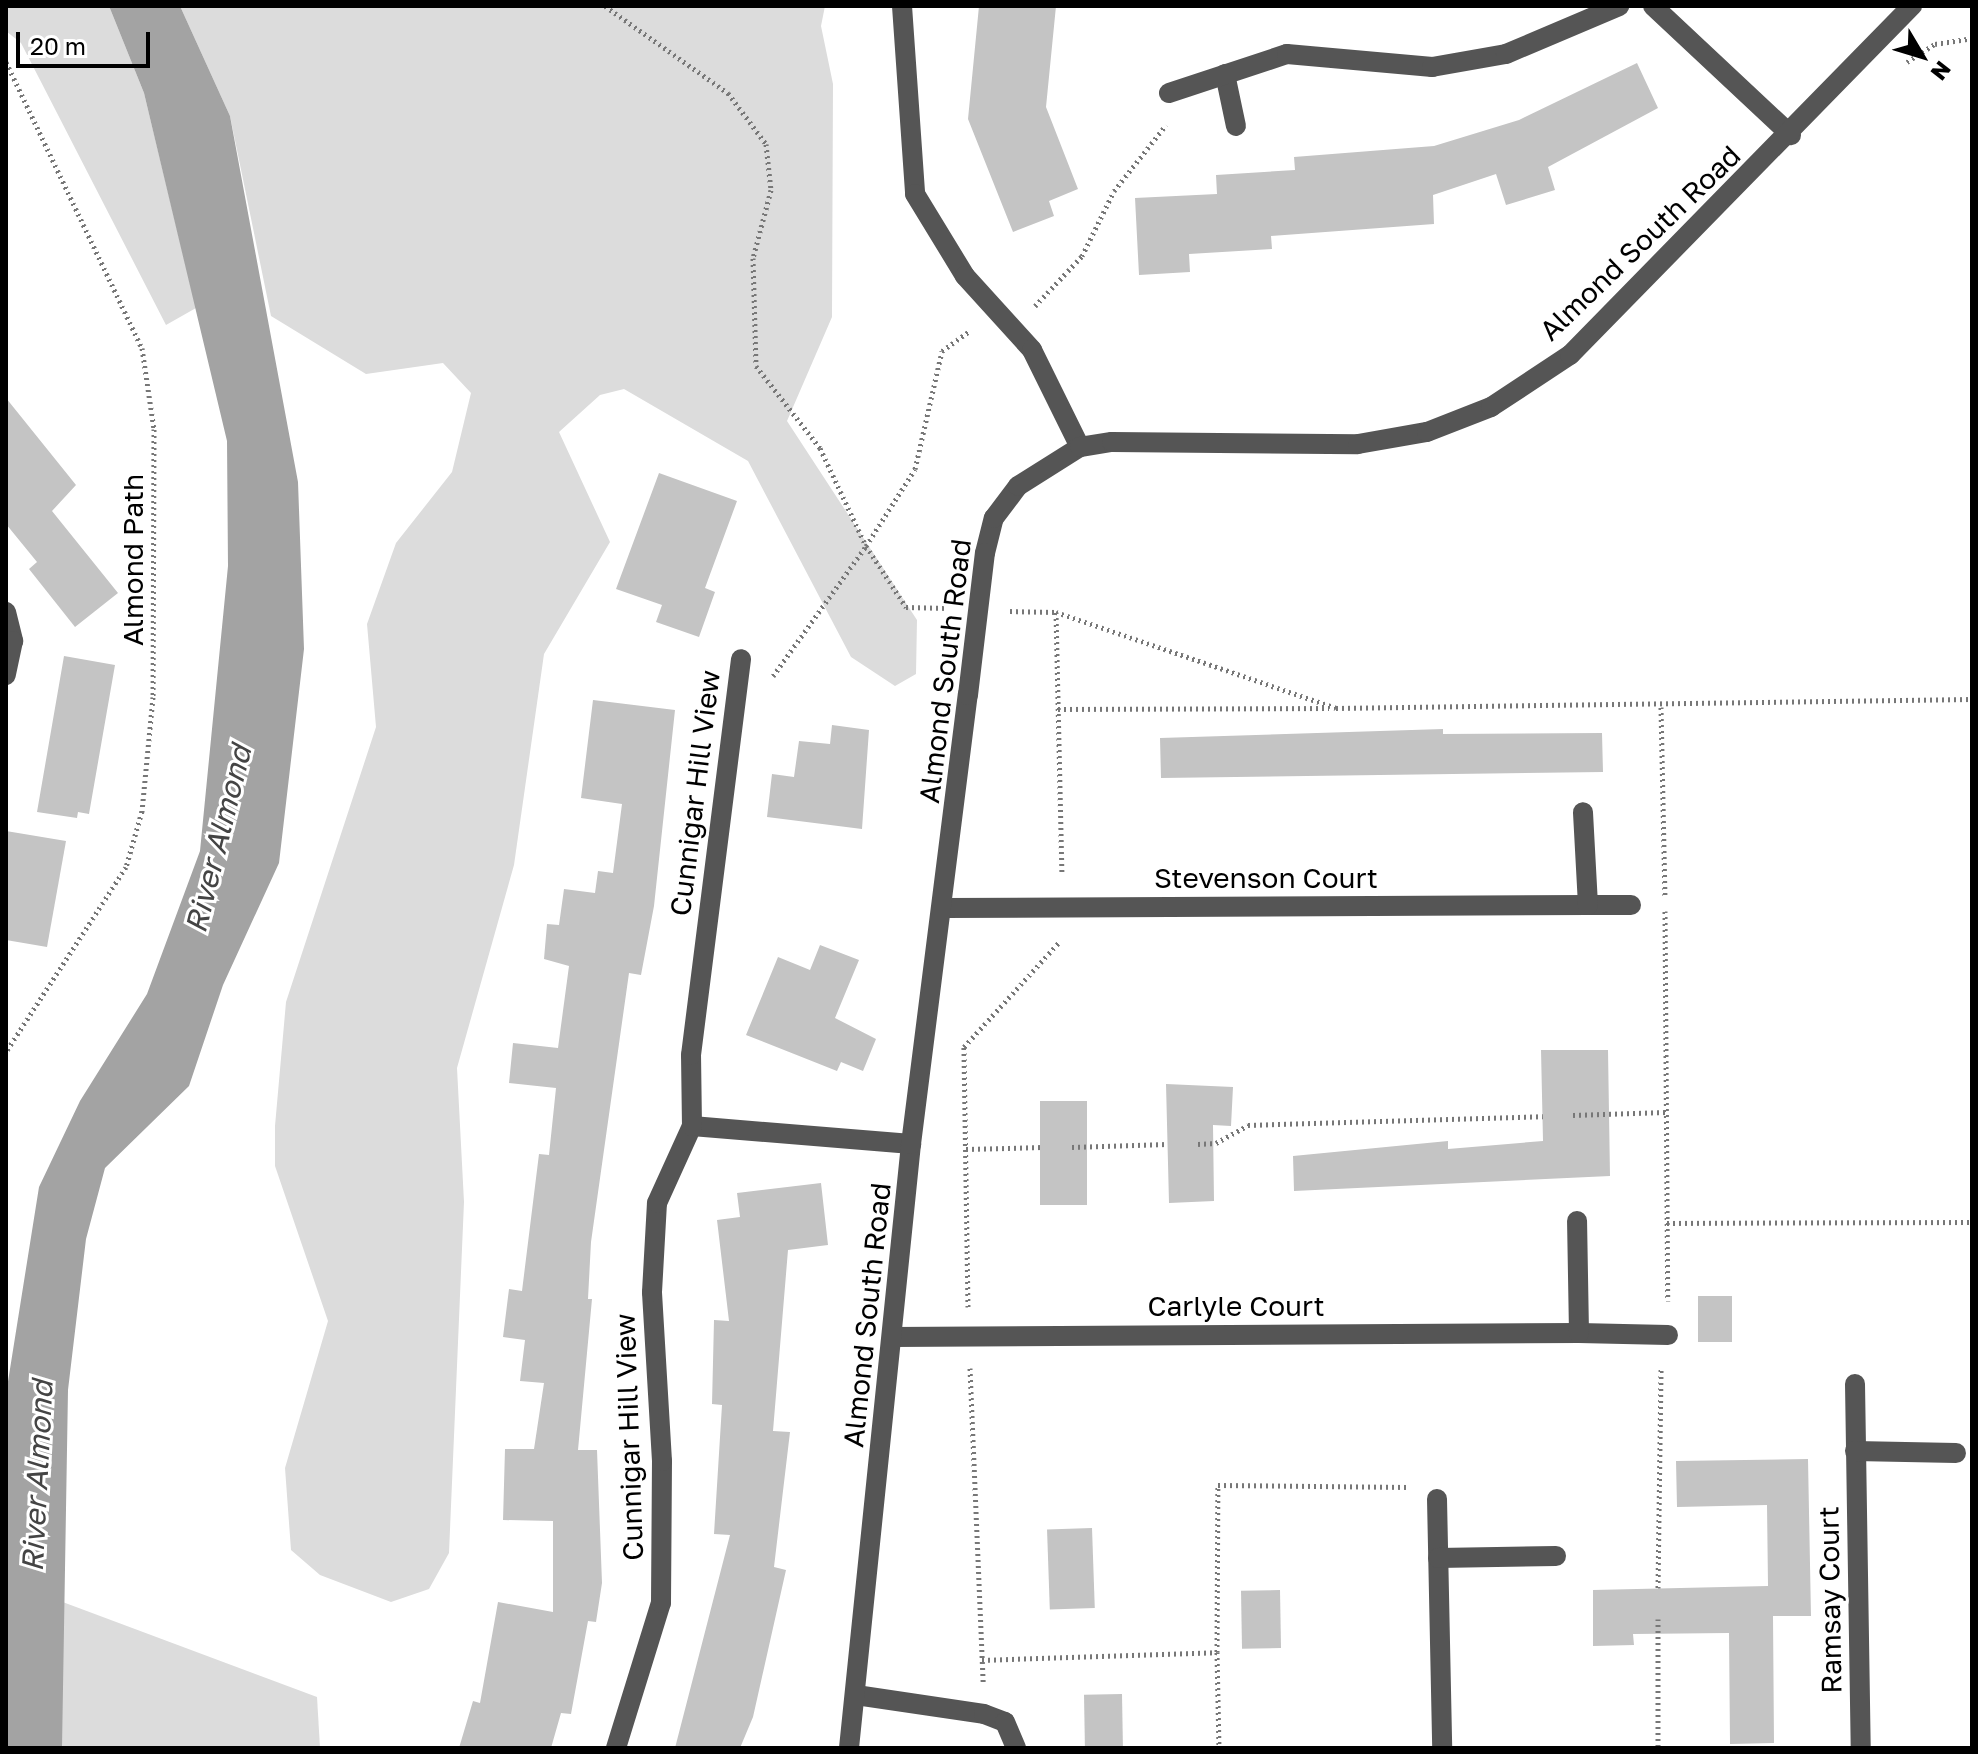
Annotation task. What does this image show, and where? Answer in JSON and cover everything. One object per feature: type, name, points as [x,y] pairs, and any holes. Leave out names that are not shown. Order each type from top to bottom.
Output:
[{"type":"street","points":[[902,6],[915,194],[965,276],[1032,350],[1080,447]]},
{"type":"street","points":[[1169,93],[1287,54],[1432,67],[1506,54],[1619,6]]},
{"type":"street","points":[[1653,6],[1791,135]]},
{"type":"street","name":"Almond South Road","points":[[849,1748],[911,1144],[945,908],[985,553],[994,518],[1018,486],[1080,447],[1112,442],[1358,444],[1427,432],[1491,407],[1570,355],[1791,135],[1912,6]]},
{"type":"street","points":[[1225,74],[1236,126]]},
{"type":"street","points":[[6,612],[13,641],[6,675]]},
{"type":"street","name":"Cunnigar Hill View","points":[[616,1748],[661,1603],[662,1461],[652,1292],[656,1218],[692,1126],[691,1055],[741,659]]},
{"type":"street","points":[[1583,812],[1588,905]]},
{"type":"street","name":"Stevenson Court","points":[[945,908],[1631,905]]},
{"type":"street","points":[[692,1126],[911,1144]]},
{"type":"street","points":[[1577,1221],[1579,1333]]},
{"type":"street","name":"Carlyle Court","points":[[893,1337],[1668,1335]]},
{"type":"street","name":"Ramsay Court","points":[[1855,1384],[1861,1748]]},
{"type":"street","points":[[1855,1451],[1956,1453]]},
{"type":"street","points":[[1437,1499],[1442,1748]]},
{"type":"street","points":[[1438,1558],[1556,1556]]},
{"type":"street","points":[[856,1695],[984,1714],[1005,1722],[1016,1748]]},
{"type":"path","points":[[605,6],[684,68],[728,93],[766,144],[771,190],[753,258],[756,366],[820,448],[866,546],[906,607],[966,609]]},
{"type":"path","name":"Almond Path","points":[[6,62],[142,348],[154,429],[153,697],[142,811],[126,867],[6,1052]]},
{"type":"path","points":[[770,681],[866,546],[915,469],[942,351],[976,327],[1006,321],[1041,303],[1082,256],[1114,191],[1168,123],[1169,93]]},
{"type":"path","points":[[996,610],[1056,612],[1336,708]]},
{"type":"path","points":[[984,1714],[969,1335],[964,1047],[1060,940],[1063,906],[1056,612]]},
{"type":"path","points":[[1058,709],[1661,707],[1972,699]]},
{"type":"path","points":[[1658,1588],[1657,1379],[1668,1335],[1661,707]]},
{"type":"path","points":[[1573,1115],[1666,1112]]},
{"type":"path","points":[[1198,1144],[1216,1143],[1248,1125],[1543,1116]]},
{"type":"path","points":[[1072,1147],[1167,1144]]},
{"type":"path","points":[[966,1149],[1042,1147]]},
{"type":"path","points":[[1667,1223],[1972,1222]]},
{"type":"path","points":[[1219,1748],[1218,1485],[1411,1487],[1437,1499]]},
{"type":"path","points":[[1658,1619],[1658,1748]]},
{"type":"path","points":[[982,1660],[1217,1652]]},
{"type":"shaded area","points":[[6,6],[109,6],[144,93],[196,308],[166,325],[21,43],[6,31]]},
{"type":"shaded area","points":[[180,6],[825,6],[821,26],[833,84],[832,317],[787,421],[917,620],[916,674],[895,686],[851,657],[748,461],[624,389],[600,395],[559,432],[610,542],[544,654],[514,865],[457,1068],[464,1202],[449,1553],[429,1589],[391,1602],[320,1575],[291,1550],[285,1468],[328,1321],[275,1166],[275,1126],[286,1002],[376,727],[367,624],[396,543],[452,472],[471,393],[443,363],[366,374],[271,316],[230,116]]},
{"type":"shaded area","points":[[60,1601],[317,1697],[320,1748],[62,1748]]},
{"type":"water","name":"River Almond","points":[[109,6],[180,6],[230,116],[298,482],[304,649],[279,863],[223,985],[189,1086],[105,1168],[86,1239],[68,1390],[62,1748],[6,1748],[6,1394],[39,1187],[80,1101],[147,994],[200,851],[228,566],[227,441],[144,93]]},
{"type":"building","points":[[979,6],[1056,6],[1046,107],[1078,189],[1049,201],[1054,216],[1013,232],[968,119]]},
{"type":"building","points":[[1637,63],[1658,108],[1548,167],[1555,190],[1506,205],[1496,174],[1433,195],[1434,224],[1271,236],[1272,249],[1189,254],[1190,272],[1139,275],[1135,198],[1217,194],[1216,175],[1295,170],[1294,157],[1434,146],[1519,120]]},
{"type":"building","points":[[6,398],[76,485],[52,511],[118,593],[75,627],[29,569],[37,562],[6,524]]},
{"type":"building","points":[[659,473],[737,501],[705,588],[715,592],[699,637],[656,622],[662,605],[616,589]]},
{"type":"building","points":[[64,656],[115,665],[89,814],[78,812],[77,818],[37,812]]},
{"type":"building","points":[[593,700],[675,710],[654,906],[641,975],[629,973],[591,1242],[588,1299],[592,1299],[578,1450],[597,1450],[602,1583],[596,1622],[588,1621],[571,1714],[561,1713],[551,1748],[459,1748],[473,1701],[480,1703],[498,1602],[553,1612],[553,1521],[503,1520],[505,1449],[534,1449],[544,1383],[520,1381],[525,1340],[503,1337],[509,1289],[522,1291],[539,1154],[549,1155],[556,1088],[509,1083],[513,1043],[558,1048],[569,966],[544,959],[547,924],[559,925],[564,889],[595,893],[598,871],[613,873],[622,804],[581,798]]},
{"type":"building","points":[[832,725],[869,730],[862,829],[767,817],[772,774],[794,777],[799,741],[830,744]]},
{"type":"building","points":[[1443,729],[1443,734],[1602,733],[1603,772],[1161,778],[1160,738]]},
{"type":"building","points":[[6,831],[66,841],[47,947],[6,940]]},
{"type":"building","points":[[820,945],[859,960],[835,1018],[876,1039],[863,1071],[841,1062],[837,1071],[746,1035],[778,957],[810,970]]},
{"type":"building","points":[[1541,1050],[1608,1050],[1610,1176],[1294,1191],[1293,1156],[1448,1141],[1448,1149],[1543,1141]]},
{"type":"building","points":[[1166,1084],[1233,1087],[1231,1126],[1213,1125],[1214,1201],[1169,1203]]},
{"type":"building","points":[[1040,1101],[1087,1101],[1087,1205],[1040,1205]]},
{"type":"building","points":[[821,1183],[828,1245],[788,1250],[773,1431],[790,1432],[774,1567],[786,1570],[753,1717],[740,1748],[675,1748],[730,1535],[714,1534],[722,1405],[712,1404],[714,1320],[729,1321],[717,1220],[740,1217],[737,1193]]},
{"type":"building","points":[[1698,1296],[1732,1296],[1732,1342],[1698,1342]]},
{"type":"building","points":[[1808,1459],[1811,1616],[1773,1616],[1774,1743],[1730,1744],[1729,1633],[1633,1634],[1634,1645],[1593,1646],[1593,1590],[1768,1586],[1767,1505],[1677,1507],[1676,1461]]},
{"type":"building","points":[[1092,1528],[1095,1608],[1050,1610],[1047,1530]]},
{"type":"building","points":[[1280,1590],[1281,1648],[1242,1649],[1241,1591]]},
{"type":"building","points":[[1122,1694],[1123,1748],[1085,1748],[1084,1695]]}]
